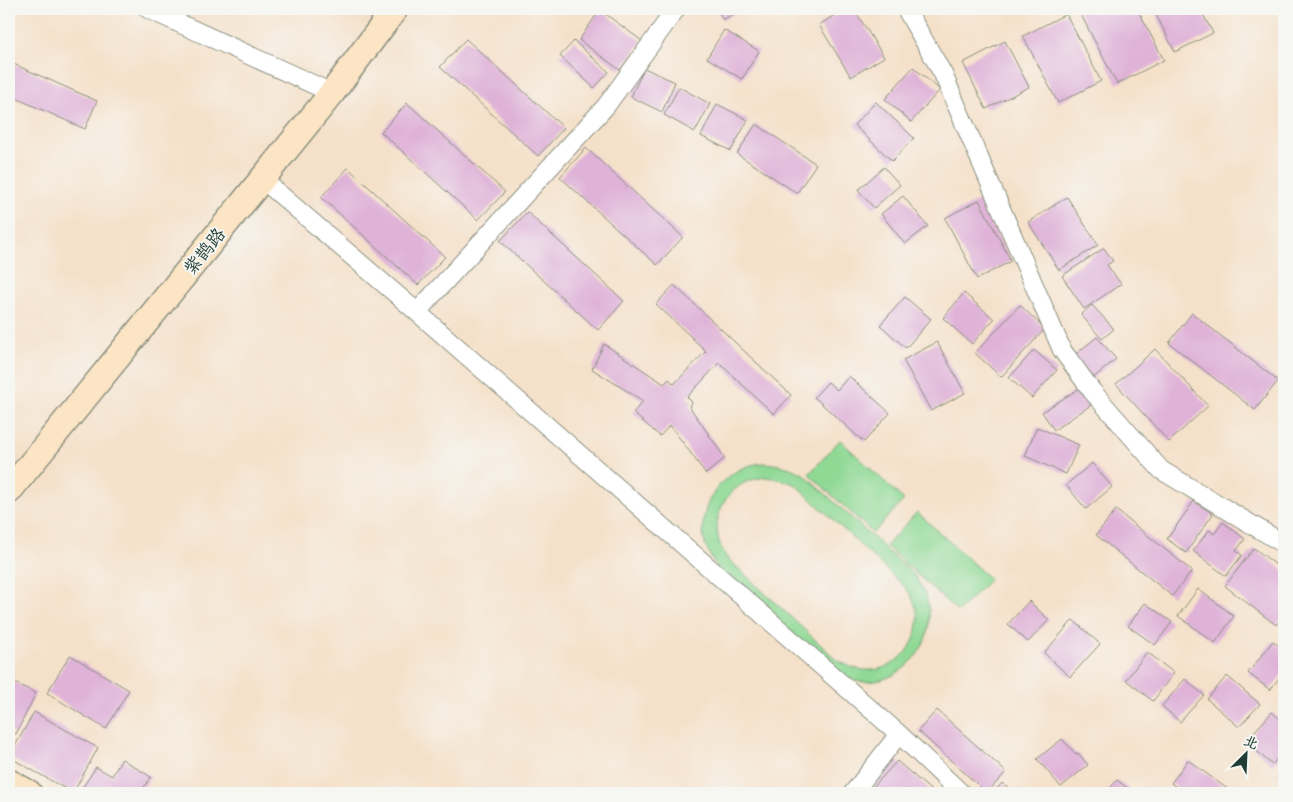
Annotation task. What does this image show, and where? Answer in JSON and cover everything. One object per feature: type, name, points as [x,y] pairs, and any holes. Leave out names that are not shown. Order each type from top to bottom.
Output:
[{"type":"street","points":[[148,9],[332,94]]},
{"type":"street","name":"紫鹊路","points":[[9,491],[332,94],[395,9]]},
{"type":"street","points":[[417,312],[606,106],[676,9]]},
{"type":"street","points":[[906,9],[944,74],[1062,350],[1092,391],[1161,470],[1284,544]]},
{"type":"street","points":[[262,179],[900,734],[961,793]]},
{"type":"street","points":[[853,793],[900,734]]},
{"type":"street","points":[[9,782],[29,793]]},
{"type":"green space","points":[[840,440],[904,500],[873,533],[809,474]]},
{"type":"green space","points":[[763,463],[785,466],[805,475],[915,576],[928,604],[929,619],[927,632],[922,646],[915,657],[894,675],[866,682],[852,681],[839,677],[718,569],[705,544],[703,519],[706,508],[718,487],[727,478],[748,466]],"holes":[[[764,477],[796,485],[908,590],[917,610],[917,629],[909,648],[895,662],[886,667],[862,670],[837,660],[727,558],[721,548],[717,529],[722,507],[735,489],[744,483]]]},
{"type":"green space","points":[[917,512],[990,579],[958,612],[886,546]]},
{"type":"building","points":[[717,9],[742,9],[723,20]]},
{"type":"building","points":[[844,9],[854,9],[884,57],[851,77],[819,25]]},
{"type":"building","points":[[1078,9],[1137,9],[1164,60],[1117,84]]},
{"type":"building","points":[[1153,9],[1200,9],[1213,33],[1175,52]]},
{"type":"building","points":[[600,10],[642,41],[620,70],[579,40]]},
{"type":"building","points":[[1066,14],[1101,81],[1058,103],[1023,36]]},
{"type":"building","points":[[724,30],[759,51],[742,79],[707,58]]},
{"type":"building","points":[[466,39],[564,128],[538,156],[440,67]]},
{"type":"building","points":[[574,41],[609,72],[594,88],[560,56]]},
{"type":"building","points":[[1005,41],[1029,87],[986,109],[963,63]]},
{"type":"building","points":[[9,62],[97,101],[85,129],[9,95]]},
{"type":"building","points":[[913,67],[940,90],[911,122],[885,99]]},
{"type":"building","points":[[644,68],[675,82],[662,112],[631,97]]},
{"type":"building","points":[[679,87],[710,104],[695,132],[664,115]]},
{"type":"building","points":[[876,102],[914,138],[892,161],[854,125]]},
{"type":"building","points":[[407,103],[505,192],[478,220],[381,132]]},
{"type":"building","points":[[717,104],[748,120],[731,151],[701,136]]},
{"type":"building","points":[[756,124],[816,164],[797,193],[737,154]]},
{"type":"building","points":[[586,148],[683,237],[657,265],[560,177]]},
{"type":"building","points":[[884,167],[900,185],[874,208],[858,190]]},
{"type":"building","points":[[348,168],[445,257],[418,285],[321,197]]},
{"type":"building","points":[[903,196],[928,226],[905,244],[881,214]]},
{"type":"building","points":[[1067,197],[1098,245],[1059,270],[1028,222]]},
{"type":"building","points":[[979,200],[1011,261],[977,279],[945,218]]},
{"type":"building","points":[[527,212],[624,301],[598,330],[500,241]]},
{"type":"building","points":[[1104,248],[1113,261],[1107,265],[1121,284],[1084,309],[1062,276]]},
{"type":"building","points":[[674,285],[791,395],[774,414],[719,363],[687,397],[692,402],[689,406],[725,458],[706,474],[670,425],[660,436],[633,413],[643,401],[592,369],[604,344],[664,384],[669,379],[674,384],[706,351],[656,304]]},
{"type":"building","points":[[964,293],[994,319],[972,344],[943,318]]},
{"type":"building","points":[[905,297],[931,319],[906,348],[880,325]]},
{"type":"building","points":[[1020,305],[1045,329],[1001,377],[975,353]]},
{"type":"building","points":[[1092,305],[1114,329],[1102,339],[1081,315]]},
{"type":"building","points":[[1192,313],[1278,381],[1255,410],[1169,343]]},
{"type":"building","points":[[1097,337],[1116,359],[1092,379],[1073,356]]},
{"type":"building","points":[[937,342],[965,393],[931,411],[903,360]]},
{"type":"building","points":[[1155,349],[1208,406],[1169,442],[1116,384]]},
{"type":"building","points":[[1034,350],[1057,370],[1032,398],[1009,378]]},
{"type":"building","points":[[849,376],[890,413],[864,442],[814,397],[828,382],[837,390]]},
{"type":"building","points":[[1080,388],[1091,405],[1054,430],[1042,412]]},
{"type":"building","points":[[1037,427],[1079,445],[1066,474],[1025,456]]},
{"type":"building","points":[[1092,463],[1112,487],[1086,509],[1066,485]]},
{"type":"building","points":[[1194,501],[1213,514],[1186,553],[1167,539]]},
{"type":"building","points":[[1116,510],[1192,571],[1172,596],[1096,535]]},
{"type":"building","points":[[1223,522],[1245,539],[1236,551],[1242,555],[1226,576],[1193,551],[1209,530],[1214,534]]},
{"type":"building","points":[[1254,548],[1284,571],[1284,615],[1276,625],[1225,586]]},
{"type":"building","points":[[1198,589],[1234,616],[1215,643],[1178,616]]},
{"type":"building","points":[[1029,601],[1049,620],[1028,642],[1008,624]]},
{"type":"building","points":[[1145,603],[1172,622],[1155,645],[1128,626]]},
{"type":"building","points":[[1073,620],[1100,644],[1070,677],[1044,653]]},
{"type":"building","points":[[1273,641],[1284,650],[1284,672],[1270,690],[1248,673]]},
{"type":"building","points":[[1147,652],[1174,673],[1153,701],[1126,680]]},
{"type":"building","points":[[70,655],[129,690],[106,729],[47,693]]},
{"type":"building","points":[[1227,676],[1260,704],[1239,727],[1207,699]]},
{"type":"building","points":[[1185,679],[1204,695],[1180,722],[1162,706]]},
{"type":"building","points":[[9,680],[36,693],[16,734],[9,731]]},
{"type":"building","points":[[937,710],[1006,772],[987,793],[918,731]]},
{"type":"building","points":[[34,712],[98,748],[73,793],[9,757]]},
{"type":"building","points":[[1272,712],[1284,723],[1284,751],[1272,765],[1246,741]]},
{"type":"building","points":[[1062,739],[1088,765],[1061,787],[1037,759]]},
{"type":"building","points":[[122,759],[151,777],[140,793],[79,793],[96,767],[112,776]]},
{"type":"building","points":[[1188,760],[1233,793],[1184,793],[1171,783]]},
{"type":"building","points":[[897,761],[934,793],[878,793],[872,788]]},
{"type":"building","points":[[1284,765],[1284,779],[1277,772]]},
{"type":"building","points":[[1117,780],[1134,793],[1106,793]]},
{"type":"building","points":[[1002,783],[1014,793],[993,793]]}]
